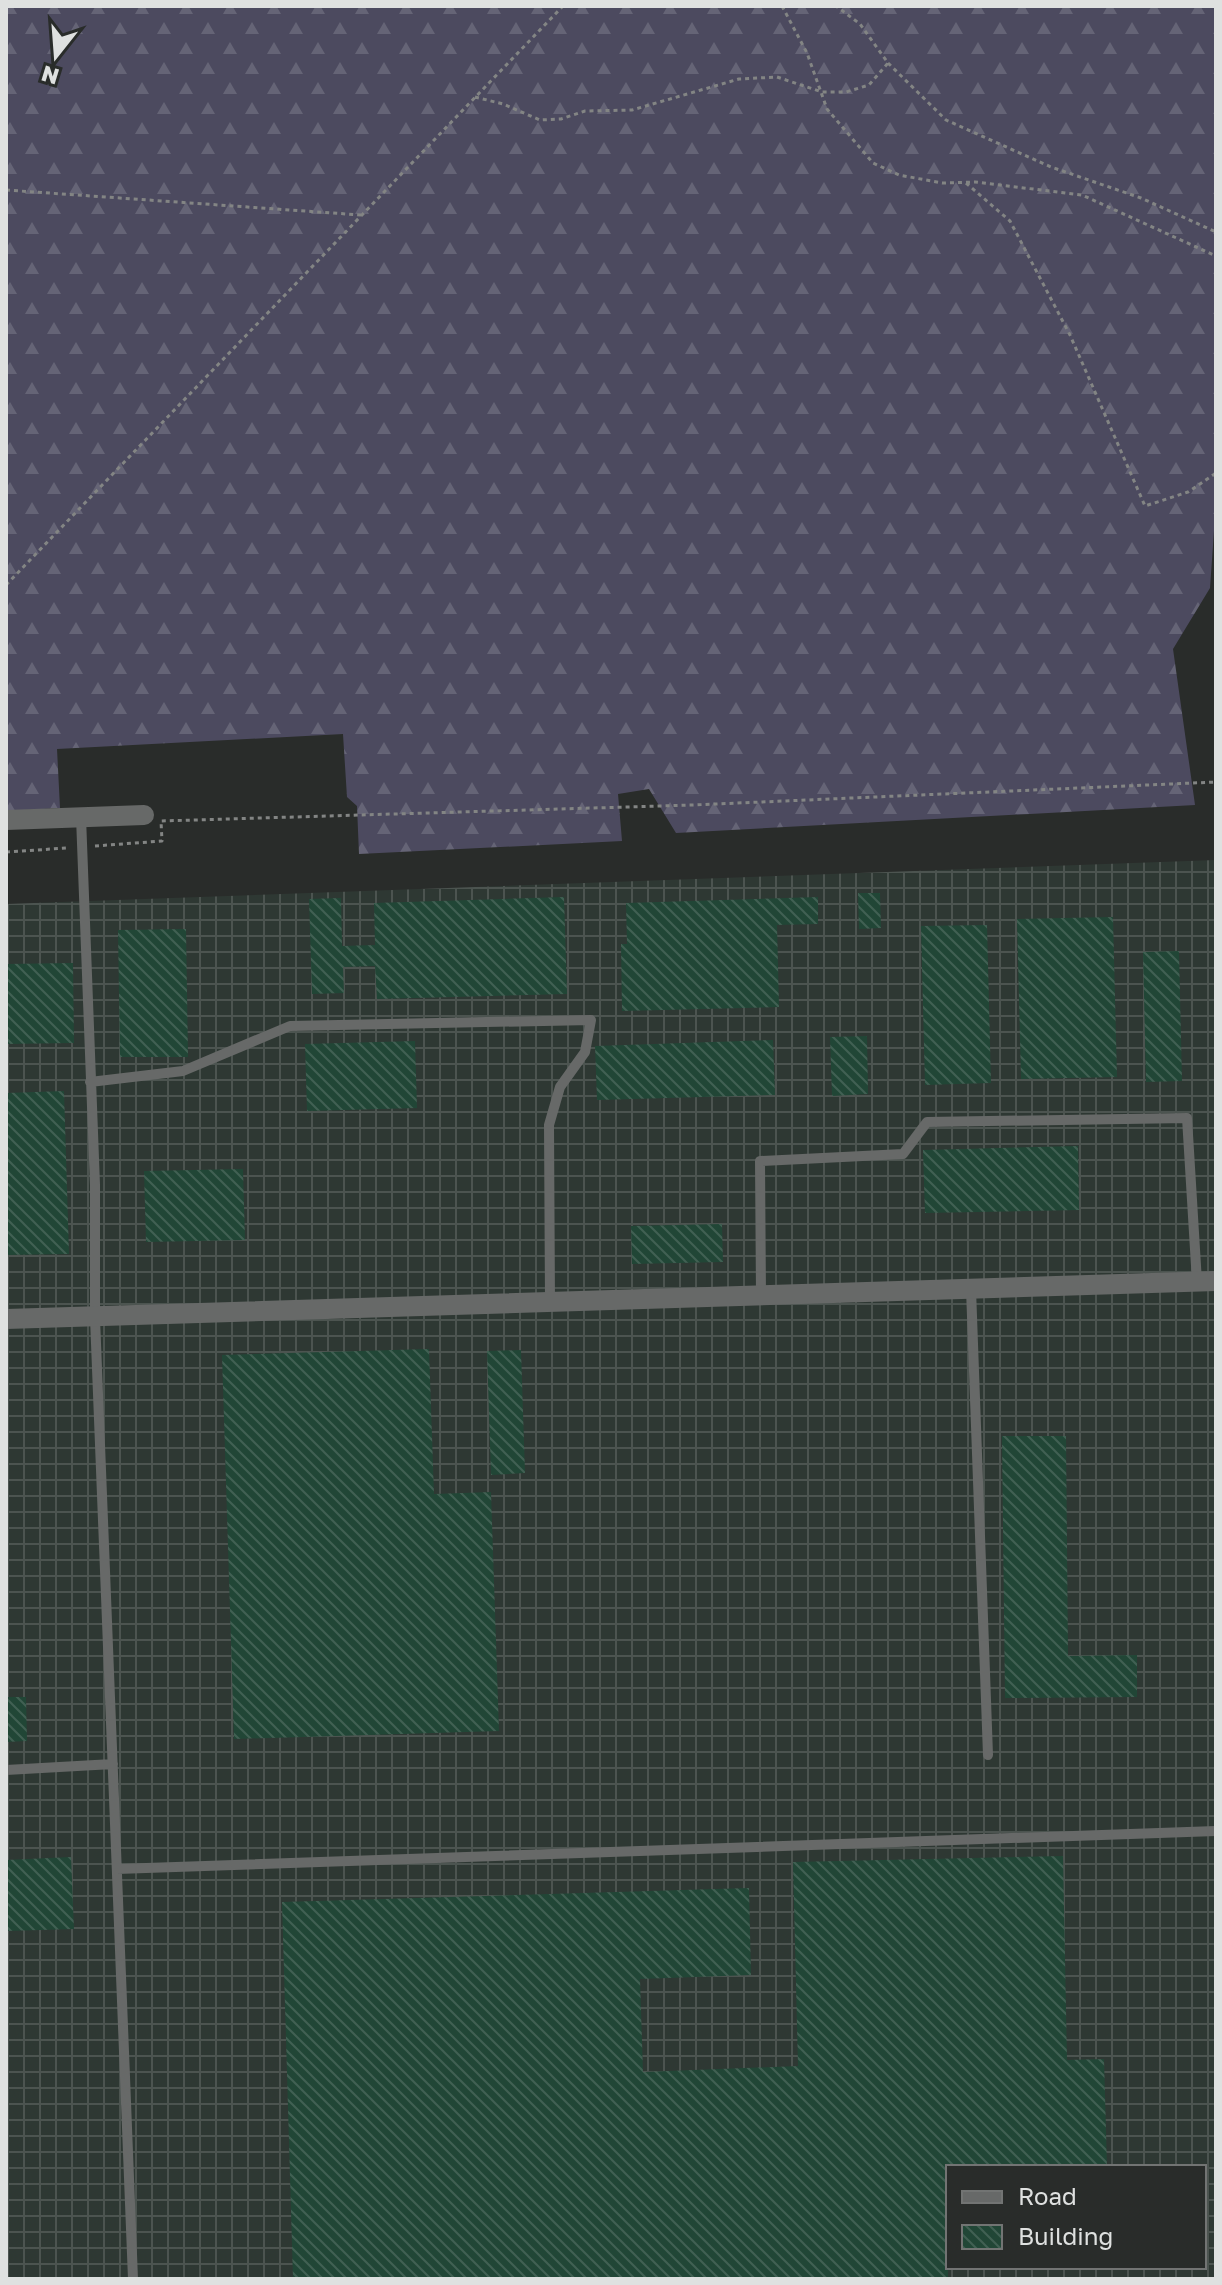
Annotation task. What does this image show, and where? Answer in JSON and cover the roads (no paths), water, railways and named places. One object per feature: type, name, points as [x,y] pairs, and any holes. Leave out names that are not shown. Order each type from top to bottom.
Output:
[{"type":"street","points":[[6,820],[153,818]]},
{"type":"street","points":[[6,1319],[1207,1281]]},
{"type":"lane","points":[[81,817],[95,1185],[95,1318],[133,2279]]},
{"type":"lane","points":[[90,1082],[183,1071],[290,1026],[591,1020],[585,1052],[560,1087],[549,1125],[550,1303]]},
{"type":"lane","points":[[761,1296],[760,1161],[903,1154],[927,1122],[1187,1118],[1207,1281]]},
{"type":"lane","points":[[971,1289],[988,1755]]},
{"type":"lane","points":[[6,1770],[113,1764]]},
{"type":"lane","points":[[117,1869],[1216,1831]]}]
